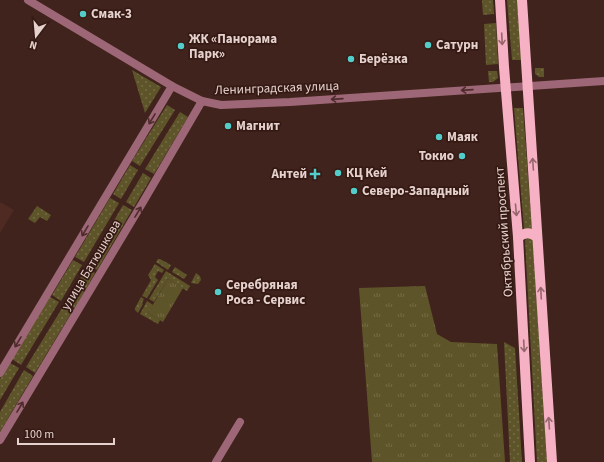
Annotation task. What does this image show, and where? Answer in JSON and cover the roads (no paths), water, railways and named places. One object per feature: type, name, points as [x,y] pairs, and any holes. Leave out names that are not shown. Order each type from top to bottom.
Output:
[{"type":"main road","name":"Октябрьский проспект","points":[[500,0],[518,237],[530,462]]},
{"type":"main road","points":[[522,0],[552,462]]},
{"type":"main road","points":[[518,237],[525,233],[532,233],[537,237]]},
{"type":"street","name":"Ленинградская улица","points":[[28,0],[172,86],[202,101],[220,105],[290,102],[604,81]]},
{"type":"street","name":"улица Батюшкова","points":[[0,373],[172,86]]},
{"type":"street","name":"улица Батюшкова","points":[[0,440],[138,212],[202,101]]},
{"type":"street","points":[[216,462],[240,422]]},
{"type":"place","name":"Смак-3","points":[[83,14]]},
{"type":"place","name":"Сатурн","points":[[428,45]]},
{"type":"place","name":"ЖК «Панорама Парк»","points":[[181,46]]},
{"type":"place","name":"Берёзка","points":[[351,59]]},
{"type":"place","name":"Магнит","points":[[228,126]]},
{"type":"place","name":"Маяк","points":[[439,137]]},
{"type":"place","name":"Токио","points":[[462,156]]},
{"type":"place","name":"КЦ Кей","points":[[338,173]]},
{"type":"place","name":"Антей","points":[[315,174]]},
{"type":"place","name":"Северо-Западный","points":[[354,191]]},
{"type":"place","name":"Серебряная Роса - Сервис","points":[[218,292]]}]
